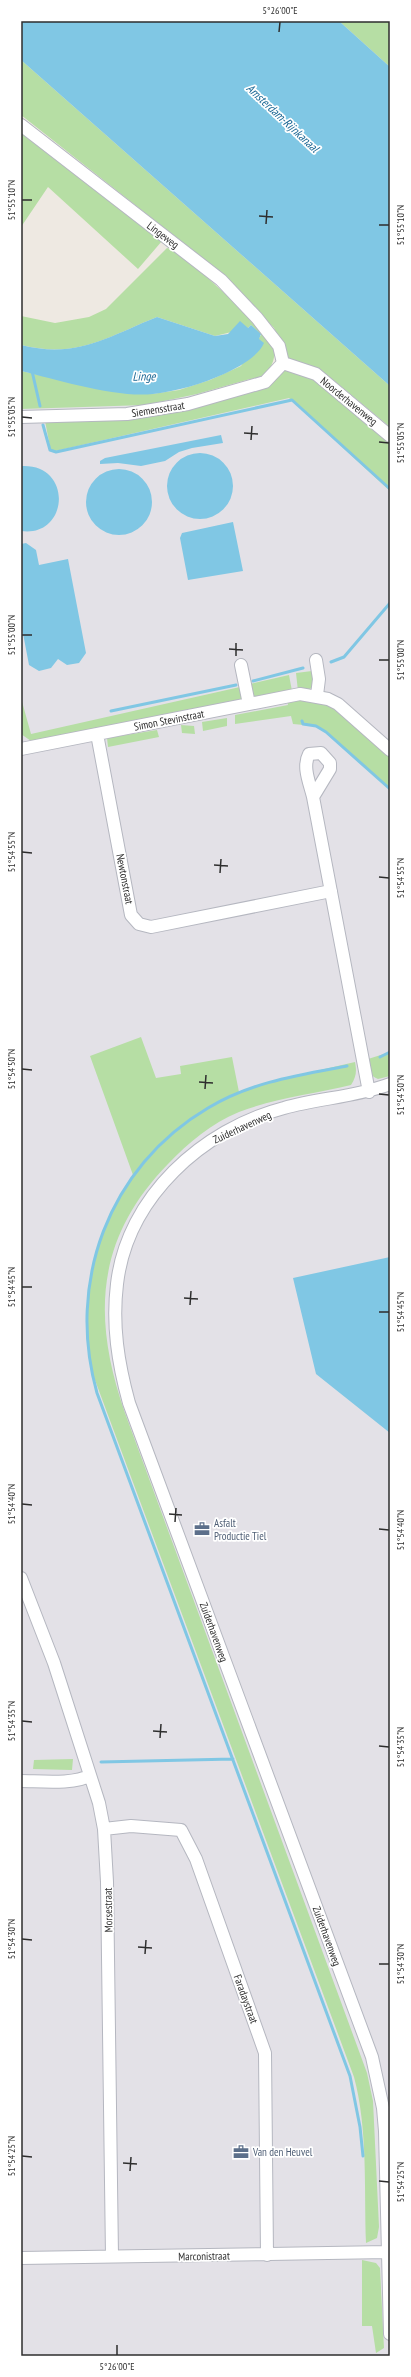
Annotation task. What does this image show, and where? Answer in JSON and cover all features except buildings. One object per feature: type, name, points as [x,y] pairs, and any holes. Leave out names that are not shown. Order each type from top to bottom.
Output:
[{"type":"street","name":"Lingeweg","points":[[21,125],[221,280],[257,318],[279,346],[283,363]]},
{"type":"street","name":"Siemensstraat","points":[[21,417],[127,414],[188,404],[265,382],[283,363]]},
{"type":"street","name":"Noorderhavenweg","points":[[283,363],[316,374],[390,436]]},
{"type":"street","points":[[316,660],[319,679],[317,696],[338,704],[390,750]]},
{"type":"street","points":[[241,666],[249,704]]},
{"type":"street","name":"Simon Stevinstraat","points":[[21,749],[300,694],[317,696]]},
{"type":"street","name":"Newtonstraat","points":[[97,734],[131,915],[139,924],[151,927],[331,892]]},
{"type":"street","points":[[312,797],[369,1092]]},
{"type":"street","name":"Zuiderhavenweg","points":[[390,1084],[369,1092],[284,1108],[251,1120],[215,1137],[184,1160],[160,1185],[138,1220],[124,1255],[117,1282],[115,1315],[119,1368],[129,1403],[372,2057],[383,2108],[390,2334]]},
{"type":"street","name":"Morsestraat","points":[[21,1578],[54,1663],[99,1803],[104,1829],[107,1882],[112,2256]]},
{"type":"street","points":[[21,1782],[66,1781],[86,1778],[90,1775]]},
{"type":"street","name":"Faradaystraat","points":[[104,1829],[131,1826],[181,1830],[196,1859],[265,2053],[267,2255]]},
{"type":"street","name":"Marconistraat","points":[[21,2258],[387,2252]]},
{"type":"shaded area","points":[[327,353],[390,410],[390,2356],[21,2356],[21,407],[92,397],[271,387]]},
{"type":"green space","points":[[339,21],[390,21],[390,67]]},
{"type":"green space","points":[[21,60],[390,386],[390,427],[326,374],[316,368],[290,361],[274,328],[235,287],[196,253],[21,115]]},
{"type":"green space","points":[[21,130],[162,241],[138,269],[48,187],[21,227]]},
{"type":"green space","points":[[167,248],[188,261],[204,274],[254,322],[271,342],[274,352],[273,362],[263,378],[250,379],[197,394],[145,405],[21,409],[21,371],[109,390],[152,394],[179,390],[210,380],[241,366],[261,335],[251,325],[248,328],[215,336],[157,317],[92,344],[76,348],[41,349],[21,345],[21,316],[55,323],[89,317],[106,309]]},
{"type":"green space","points":[[289,369],[313,378],[390,443],[390,491],[289,398],[51,452],[45,421],[133,419],[159,415]]},
{"type":"green space","points":[[312,671],[313,687],[306,691],[298,691],[296,673]]},
{"type":"green space","points":[[289,675],[292,691],[254,698],[250,684]]},
{"type":"green space","points":[[240,687],[242,700],[31,741],[21,734],[21,698],[31,734]]},
{"type":"green space","points":[[286,695],[328,704],[390,757],[390,790],[326,733],[315,726],[293,724],[291,716],[235,724],[235,715],[288,705]]},
{"type":"green space","points":[[227,718],[227,726],[203,731],[202,722]]},
{"type":"green space","points":[[181,725],[194,726],[195,734],[182,733]]},
{"type":"green space","points":[[157,730],[159,737],[108,747],[107,738]]},
{"type":"green space","points":[[141,1037],[156,1078],[181,1074],[180,1066],[232,1057],[239,1092],[277,1080],[355,1062],[356,1074],[351,1085],[266,1103],[239,1112],[219,1122],[192,1141],[168,1164],[144,1192],[126,1221],[114,1251],[107,1281],[105,1312],[108,1345],[114,1378],[125,1413],[367,2073],[373,2101],[379,2227],[377,2238],[366,2243],[362,2117],[354,2077],[92,1372],[88,1345],[87,1319],[88,1293],[92,1269],[98,1245],[107,1222],[133,1175],[90,1056]]},
{"type":"green space","points":[[390,1052],[390,1076],[378,1079],[372,1076],[365,1060]]},
{"type":"green space","points":[[73,1759],[72,1770],[33,1769],[34,1760]]},
{"type":"green space","points":[[362,2260],[376,2263],[380,2268],[384,2348],[376,2353],[372,2326],[362,2326]]},
{"type":"water","name":"Amsterdam-Rijnkanaal","points":[[21,21],[339,21],[390,67],[390,386],[21,60]]},
{"type":"water","name":"Linge","points":[[157,317],[215,336],[228,334],[240,321],[248,328],[251,325],[261,334],[259,339],[264,343],[252,357],[224,374],[189,387],[153,394],[138,395],[105,391],[21,371],[21,345],[41,349],[75,348],[107,338]]},
{"type":"water","points":[[221,435],[223,443],[192,448],[179,452],[165,461],[141,466],[118,463],[100,464],[100,461],[105,458]]},
{"type":"water","points":[[200,453],[213,456],[223,463],[230,473],[233,486],[230,499],[223,509],[213,516],[200,519],[187,516],[177,509],[170,499],[167,486],[170,473],[177,463],[187,456]]},
{"type":"water","points":[[21,466],[38,468],[50,476],[57,487],[59,500],[56,513],[49,523],[37,530],[21,531]]},
{"type":"water","points":[[119,469],[132,471],[142,479],[150,489],[152,502],[150,515],[142,525],[132,533],[119,535],[106,533],[96,525],[88,515],[86,502],[88,489],[96,479],[106,471]]},
{"type":"water","points":[[233,522],[243,571],[188,580],[180,538],[182,533]]},
{"type":"water","points":[[26,543],[36,550],[39,565],[68,559],[86,653],[79,663],[67,665],[58,659],[51,668],[39,671],[29,665],[21,623],[21,544]]},
{"type":"water","points":[[390,1257],[390,1433],[316,1374],[293,1278]]},
{"type":"waterway","points":[[32,371],[40,406]]},
{"type":"waterway","points":[[43,425],[50,450],[56,452],[292,400],[390,489]]},
{"type":"waterway","points":[[331,662],[344,657],[390,603]]},
{"type":"waterway","points":[[253,681],[303,668]]},
{"type":"waterway","points":[[111,711],[236,685]]},
{"type":"waterway","points":[[302,721],[303,724],[316,726],[326,732],[390,789]]},
{"type":"waterway","points":[[380,1057],[390,1052]]},
{"type":"waterway","points":[[347,1066],[276,1081],[241,1092],[208,1108],[173,1133],[144,1162],[121,1195],[103,1231],[92,1270],[87,1310],[89,1352],[97,1393],[350,2076],[360,2127],[363,2156]]},
{"type":"waterway","points":[[101,1762],[233,1759]]},
{"type":"place","name":"Asfalt Productie Tiel","points":[[202,1529]]},
{"type":"place","name":"Van den Heuvel","points":[[241,2152]]}]
